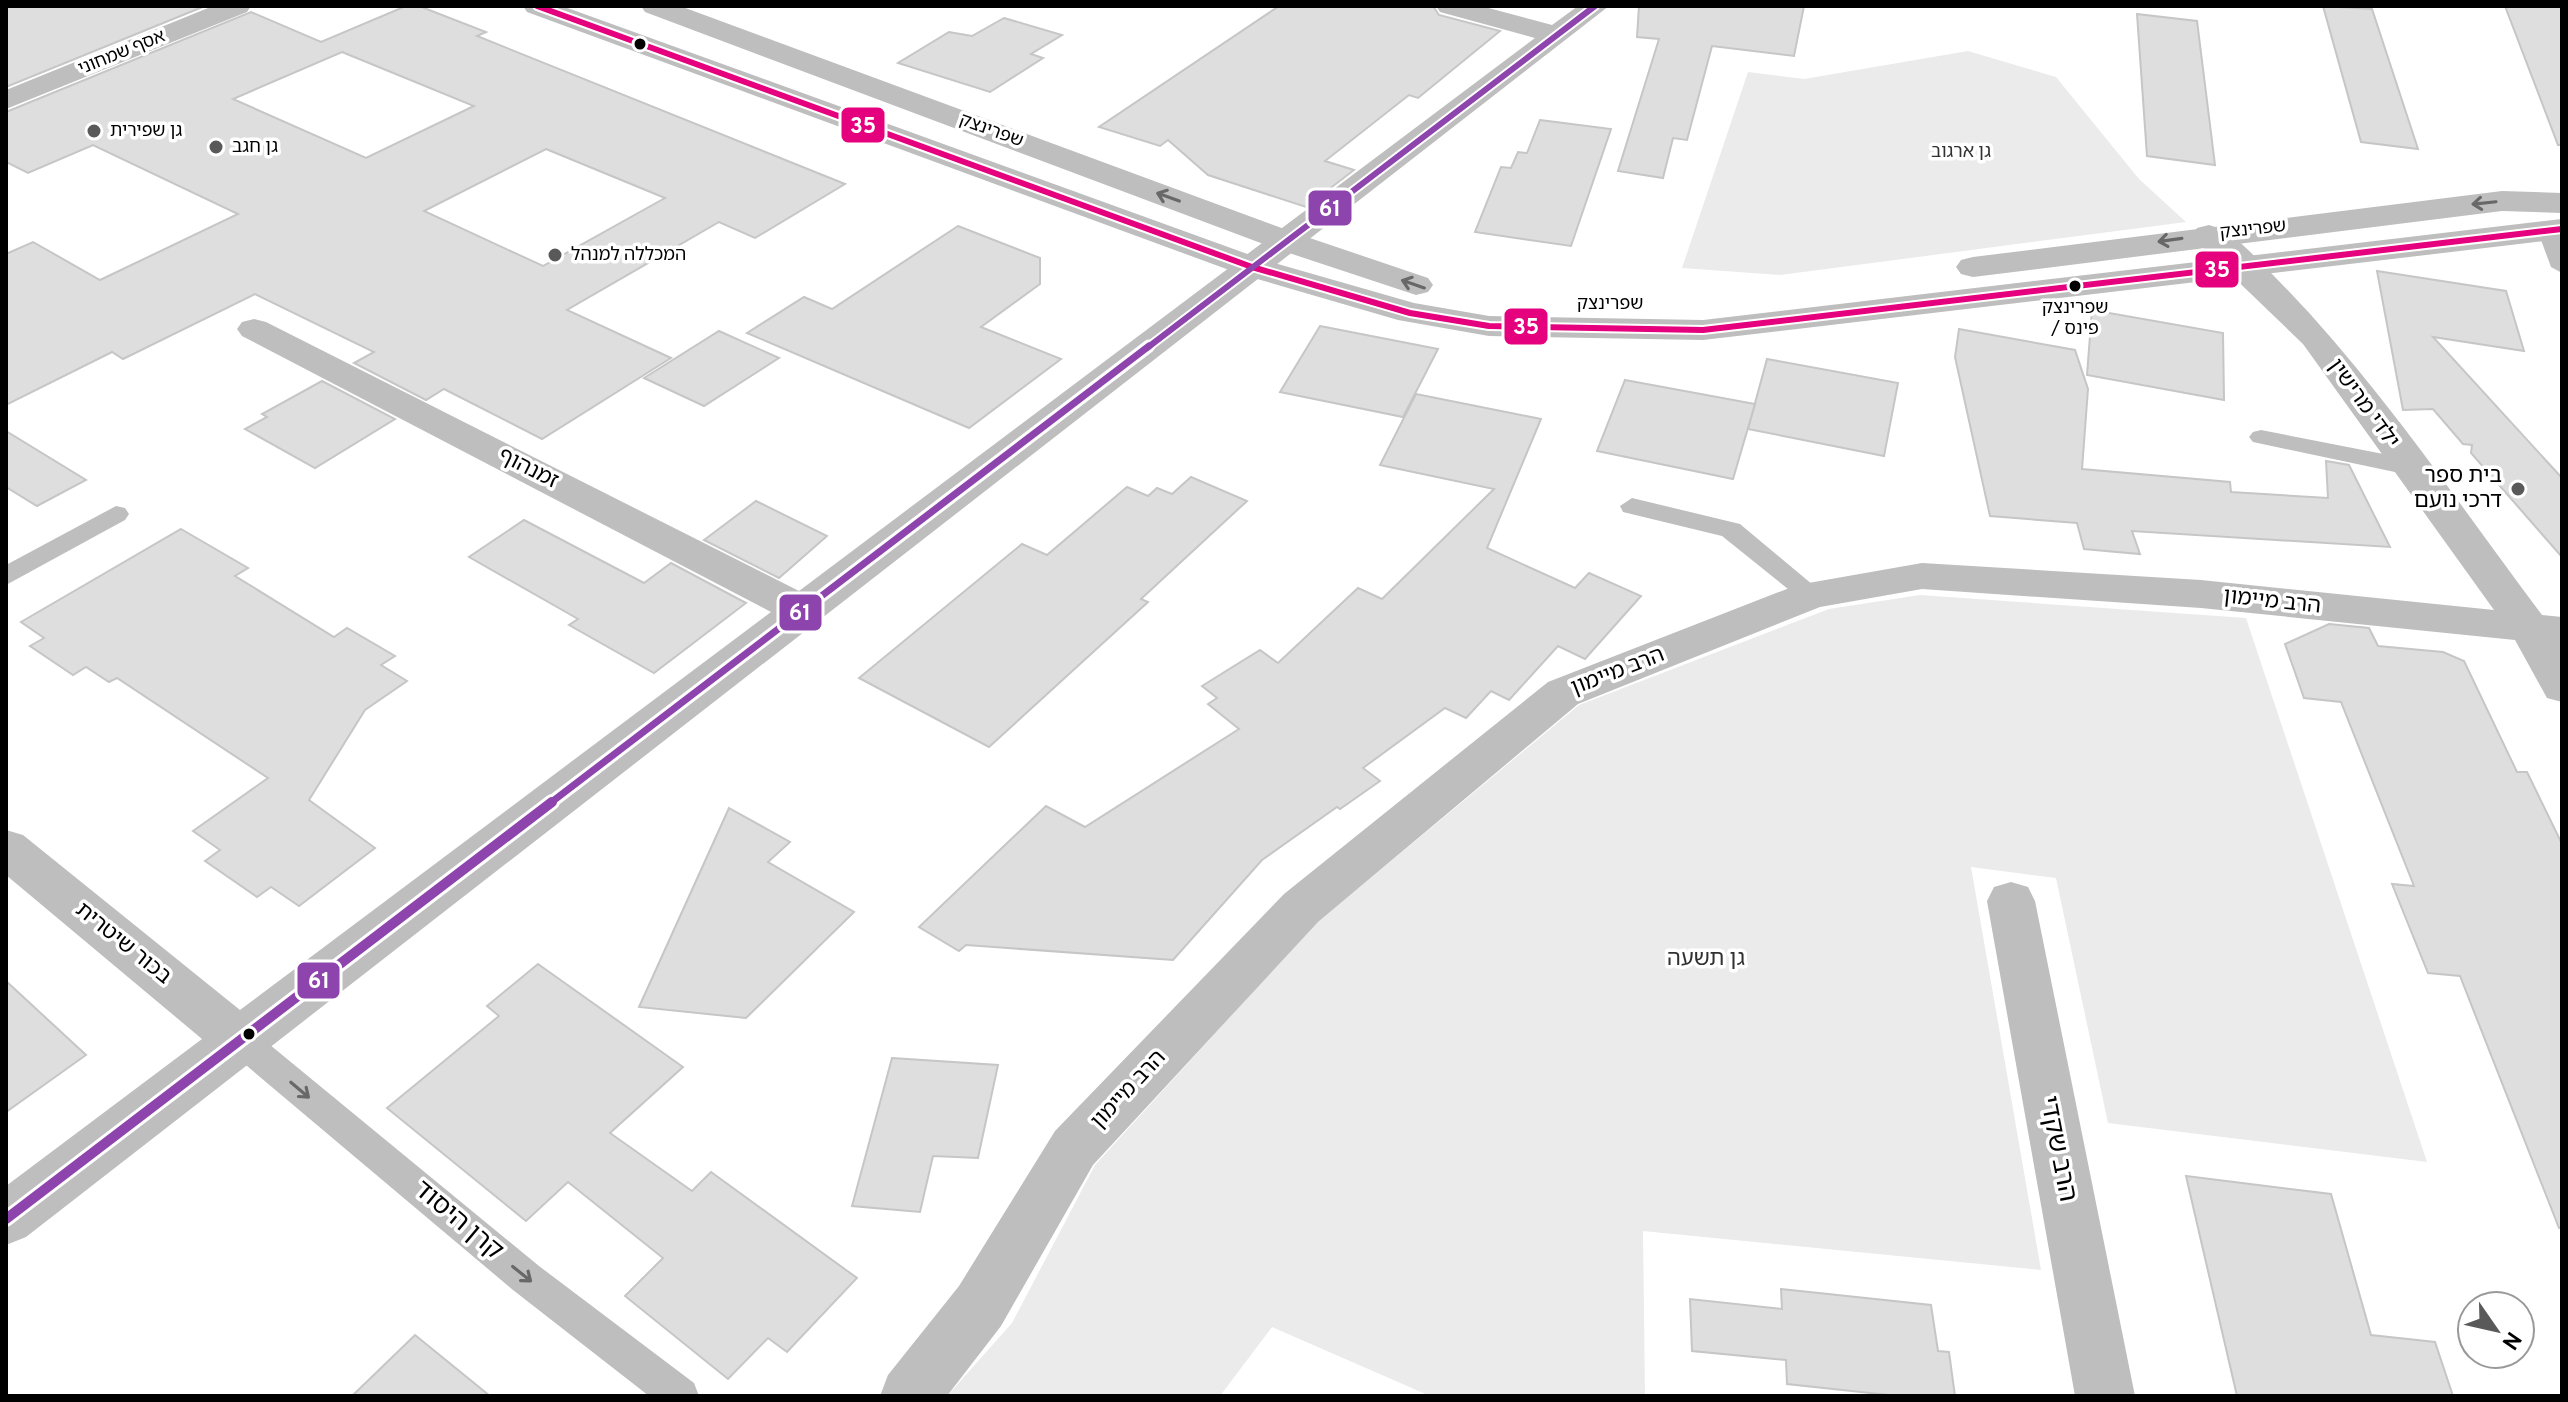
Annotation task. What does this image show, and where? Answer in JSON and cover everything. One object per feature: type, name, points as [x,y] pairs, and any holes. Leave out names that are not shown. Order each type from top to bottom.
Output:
[{"type":"street","name":"אסף שמחוני","points":[[6,100],[237,6]]},
{"type":"street","name":"שפרינצק","points":[[537,6],[1269,254],[1445,295],[1563,304],[1702,305],[2209,235],[2502,201],[2557,220]]},
{"type":"street","name":"שפרינצק","points":[[655,6],[1410,313],[1489,326],[1703,330],[2244,265],[2557,220]]},
{"type":"street","points":[[1450,6],[1556,35]]},
{"type":"street","points":[[6,1219],[1595,6]]},
{"type":"street","name":"ילדי מרישין","points":[[2209,235],[2244,265],[2315,337],[2409,467],[2546,629],[2562,687]]},
{"type":"street","name":"זמנהוף","points":[[254,329],[802,610]]},
{"type":"street","name":"הרב מיימון","points":[[910,1396],[980,1306],[1074,1148],[1301,908],[1563,693],[1812,595],[1922,576],[2201,594],[2546,629]]},
{"type":"street","name":"בכור שיטרית","points":[[6,848],[240,1040]]},
{"type":"street","name":"הרב שקדי","points":[[2011,901],[2105,1396]]},
{"type":"lane","points":[[2557,220],[2562,267]]},
{"type":"lane","points":[[2261,437],[2409,467]]},
{"type":"lane","points":[[1632,506],[1731,530],[1812,595]]},
{"type":"lane","points":[[6,576],[116,514]]},
{"type":"lane","name":"קרן היסוד","points":[[240,1040],[526,1278],[680,1396]]},
{"type":"green space","name":"גן ארגוב","points":[[1968,51],[2056,77],[2139,179],[2186,222],[1780,275],[1682,268],[1748,72],[1804,79]]},
{"type":"green space","name":"גן תשעה","points":[[1920,595],[2246,618],[2427,1162],[2108,1123],[2056,878],[1971,867],[2041,1270],[1643,1231],[1645,1396],[1430,1396],[1272,1327],[1220,1396],[947,1396],[1012,1323],[1095,1165],[1313,926],[1579,705],[1829,609]]},
{"type":"building","points":[[6,6],[205,6],[6,87]]},
{"type":"building","points":[[406,6],[419,6],[486,32],[477,36],[845,184],[755,238],[719,222],[567,310],[671,358],[542,439],[444,389],[426,400],[354,363],[374,352],[255,294],[123,359],[112,352],[6,405],[6,254],[33,242],[100,280],[238,214],[93,145],[28,173],[6,162],[6,112],[251,12],[321,42]],"holes":[[[342,52],[474,106],[366,158],[233,99]],[[546,149],[665,198],[543,266],[424,211]]]},
{"type":"building","points":[[1279,6],[1433,6],[1439,15],[1500,31],[1418,98],[1409,95],[1325,161],[1354,170],[1306,207],[1208,175],[1168,140],[1160,146],[1099,127]]},
{"type":"building","points":[[1639,6],[1804,6],[1794,56],[1712,46],[1687,140],[1673,138],[1663,178],[1618,171],[1659,39],[1637,37]]},
{"type":"building","points":[[2323,6],[2372,9],[2418,149],[2361,142]]},
{"type":"building","points":[[2505,6],[2562,6],[2562,145],[2558,145]]},
{"type":"building","points":[[2137,14],[2197,21],[2215,165],[2147,156]]},
{"type":"building","points":[[1004,18],[1062,35],[1031,54],[1043,58],[990,92],[898,63],[949,32],[972,36]]},
{"type":"building","points":[[1540,120],[1611,129],[1571,246],[1475,232],[1501,167],[1511,168],[1518,152],[1527,153]]},
{"type":"building","points":[[958,226],[1040,258],[1040,284],[981,327],[1061,359],[969,428],[747,333],[804,297],[832,309]]},
{"type":"building","points":[[2377,271],[2506,291],[2524,351],[2433,337],[2562,478],[2562,557],[2471,453],[2472,445],[2463,444],[2433,409],[2403,410]]},
{"type":"building","points":[[2092,310],[2223,333],[2224,400],[2087,375]]},
{"type":"building","points":[[1320,326],[1438,349],[1403,417],[1280,392]]},
{"type":"building","points":[[1959,329],[2075,350],[2088,389],[2082,469],[2230,482],[2231,492],[2328,498],[2326,461],[2349,465],[2390,547],[2132,531],[2140,554],[2084,549],[2077,523],[1990,516],[1955,357]]},
{"type":"building","points":[[719,331],[779,358],[704,406],[644,378]]},
{"type":"building","points":[[1767,359],[1898,383],[1884,456],[1748,429]]},
{"type":"building","points":[[1625,380],[1755,404],[1733,479],[1597,451]]},
{"type":"building","points":[[322,381],[395,419],[315,468],[245,429],[267,417],[262,414]]},
{"type":"building","points":[[1416,394],[1541,419],[1487,548],[1575,588],[1589,573],[1641,596],[1585,659],[1558,646],[1509,700],[1491,691],[1466,718],[1445,708],[1363,768],[1380,781],[1262,860],[1173,960],[966,945],[959,951],[919,927],[1046,806],[1085,827],[1239,729],[1208,704],[1217,698],[1202,686],[1260,650],[1278,663],[1358,588],[1382,599],[1494,489],[1380,465]]},
{"type":"building","points":[[6,431],[86,480],[37,506],[6,487]]},
{"type":"building","points":[[1191,477],[1247,501],[1141,599],[1148,602],[989,747],[859,678],[1022,544],[1047,555],[1127,487],[1148,496],[1157,488],[1172,494]]},
{"type":"building","points":[[756,501],[827,536],[779,578],[704,540]]},
{"type":"building","points":[[524,520],[644,583],[671,563],[746,603],[654,673],[569,625],[578,619],[469,557]]},
{"type":"building","points":[[181,529],[248,568],[235,576],[334,637],[347,628],[395,656],[381,665],[407,681],[365,710],[309,800],[375,848],[299,906],[271,887],[257,897],[205,861],[220,850],[193,831],[268,778],[117,678],[109,682],[86,667],[73,675],[30,646],[44,638],[21,622]]},
{"type":"building","points":[[2329,624],[2369,628],[2378,646],[2443,652],[2464,661],[2517,772],[2527,772],[2562,844],[2562,1227],[2559,1228],[2460,976],[2428,973],[2392,884],[2414,886],[2341,702],[2304,698],[2285,644]]},
{"type":"building","points":[[729,808],[790,842],[768,862],[854,912],[746,1018],[639,1007]]},
{"type":"building","points":[[538,964],[683,1067],[610,1133],[692,1191],[711,1172],[857,1278],[787,1352],[768,1338],[728,1379],[625,1296],[663,1258],[568,1182],[526,1221],[387,1108],[499,1016],[487,1006]]},
{"type":"building","points":[[6,981],[86,1055],[6,1112]]},
{"type":"building","points":[[892,1058],[998,1065],[978,1158],[933,1156],[920,1212],[852,1206]]},
{"type":"building","points":[[2186,1176],[2331,1194],[2371,1335],[2435,1342],[2453,1396],[2237,1396]]},
{"type":"building","points":[[1781,1289],[1931,1305],[1938,1351],[1949,1352],[1955,1396],[1898,1396],[1787,1384],[1786,1360],[1692,1351],[1690,1299],[1782,1309]]},
{"type":"building","points":[[415,1335],[490,1396],[352,1396]]},
{"type":"transit line","name":"35","points":[[537,6],[1252,267],[1410,313],[1489,326],[1703,330],[2562,229]]},
{"type":"transit line","name":"61","points":[[6,1219],[1595,6]]},
{"type":"place","name":"גן שפירית","points":[[94,131]]},
{"type":"place","name":"גן חגב","points":[[216,147]]},
{"type":"place","name":"המכללה למנהל","points":[[555,255]]},
{"type":"place","name":"שפרינצק / פינס","points":[[2075,286]]},
{"type":"place","name":"בית ספר דרכי נועם","points":[[2518,489]]}]
